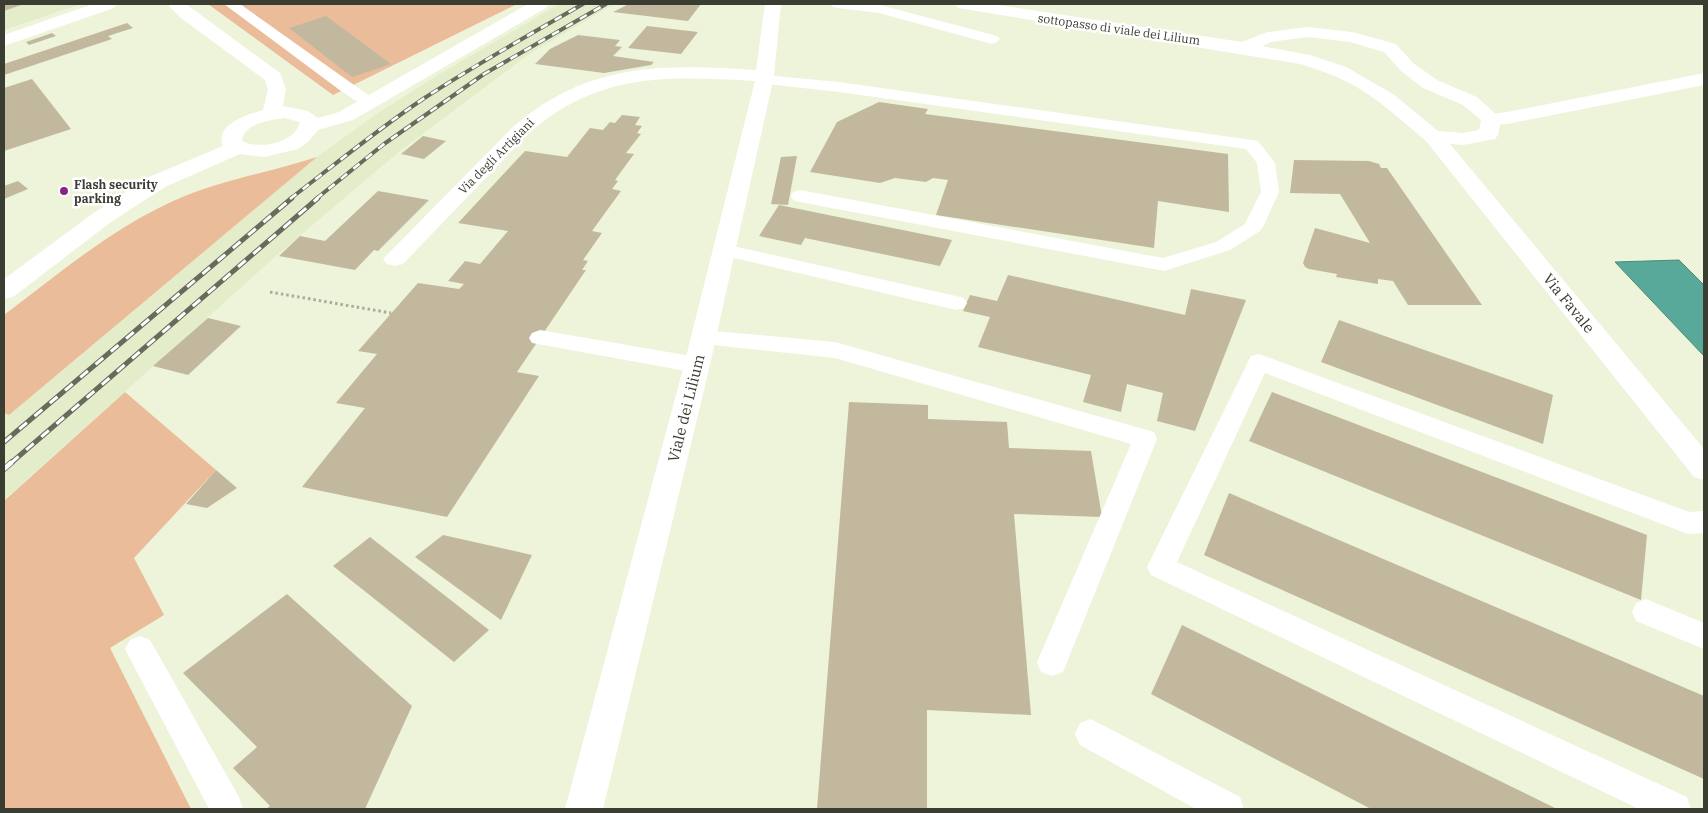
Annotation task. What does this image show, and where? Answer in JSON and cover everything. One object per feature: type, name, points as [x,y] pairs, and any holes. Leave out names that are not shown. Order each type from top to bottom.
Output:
[{"type":"street","points":[[4,41],[108,4]]},
{"type":"street","points":[[178,4],[177,6],[187,14],[273,77],[277,89],[272,114]]},
{"type":"street","points":[[310,126],[346,116],[540,4]]},
{"type":"street","name":"Viale dei Lilium","points":[[584,809],[704,338],[764,78],[773,4]]},
{"type":"street","name":"sottopasso di viale dei Lilium","points":[[964,4],[1304,59],[1339,70],[1386,98],[1433,137]]},
{"type":"street","points":[[1244,48],[1267,37],[1308,32],[1352,37],[1381,45],[1390,48],[1407,67],[1430,84],[1470,101],[1491,119],[1508,118],[1704,79]]},
{"type":"street","name":"Via degli Artigiani","points":[[395,259],[532,119],[562,99],[595,86],[665,73],[709,73],[764,78]]},
{"type":"street","points":[[284,112],[304,116],[310,120],[310,126],[301,138],[280,148],[255,152],[237,148],[232,144],[231,138],[234,132],[249,121],[272,114],[284,112]]},
{"type":"street","points":[[1433,137],[1463,139],[1488,135],[1491,119]]},
{"type":"street","name":"Via Favale","points":[[1433,137],[1704,469]]},
{"type":"street","points":[[4,291],[103,218],[158,182],[237,148]]},
{"type":"lane","points":[[231,4],[347,88],[370,102]]},
{"type":"lane","points":[[838,4],[880,9],[992,39]]},
{"type":"lane","points":[[764,78],[1191,135],[1252,146],[1266,163],[1270,192],[1253,227],[1223,246],[1164,265],[800,196]]},
{"type":"lane","points":[[724,250],[956,303]]},
{"type":"lane","points":[[540,338],[697,365]]},
{"type":"lane","points":[[704,338],[835,350],[1146,439],[1052,662]]},
{"type":"lane","points":[[1675,809],[1161,567],[1259,362],[1688,523],[1704,522]]},
{"type":"lane","points":[[1646,612],[1704,636]]},
{"type":"lane","points":[[140,649],[227,809]]},
{"type":"lane","points":[[1091,734],[1228,809]]},
{"type":"path","points":[[270,292],[391,313]]},
{"type":"shaded area","points":[[4,4],[81,4],[4,30]]},
{"type":"shaded area","points":[[208,4],[517,4],[333,95]]},
{"type":"shaded area","points":[[559,4],[614,4],[528,55],[400,151],[276,256],[4,500],[4,413],[9,415],[317,157],[378,113],[438,75]]},
{"type":"shaded area","points":[[317,157],[9,415],[4,413],[4,315],[84,254],[148,213],[189,194],[225,182]]},
{"type":"shaded area","points":[[125,392],[216,470],[134,558],[164,615],[110,648],[191,809],[4,809],[4,501]]},
{"type":"water","points":[[1679,260],[1704,285],[1704,356],[1615,262]]},
{"type":"building","points":[[4,4],[24,4],[4,11]]},
{"type":"building","points":[[629,4],[701,4],[688,21],[613,12]]},
{"type":"building","points":[[326,16],[391,64],[352,77],[289,28]]},
{"type":"building","points":[[127,23],[133,28],[108,36],[112,39],[4,75],[4,64]]},
{"type":"building","points":[[647,26],[698,32],[681,54],[628,48]]},
{"type":"building","points":[[52,33],[56,36],[29,45],[26,42]]},
{"type":"building","points":[[578,35],[620,40],[615,46],[622,47],[613,56],[654,62],[651,65],[604,73],[535,64],[550,49]]},
{"type":"building","points":[[32,79],[71,129],[4,151],[4,88]]},
{"type":"building","points":[[879,102],[928,109],[925,114],[1228,154],[1229,212],[1158,201],[1154,248],[936,215],[948,180],[933,178],[926,182],[895,178],[880,183],[810,172],[837,122]]},
{"type":"building","points":[[622,115],[640,117],[635,125],[642,126],[637,133],[641,134],[626,153],[634,154],[615,180],[618,181],[612,189],[621,191],[592,231],[602,233],[583,260],[588,261],[582,270],[586,270],[517,372],[539,376],[447,517],[302,487],[365,408],[336,403],[377,354],[358,351],[418,283],[459,289],[464,284],[448,281],[465,261],[480,264],[508,231],[458,223],[525,151],[567,157],[590,128],[603,130],[610,122],[615,123]]},
{"type":"building","points":[[423,136],[446,141],[424,159],[401,154]]},
{"type":"building","points":[[797,156],[788,205],[771,204],[781,157]]},
{"type":"building","points":[[1294,160],[1369,161],[1379,164],[1381,168],[1387,168],[1482,305],[1408,305],[1393,281],[1378,279],[1378,284],[1336,277],[1337,274],[1305,267],[1303,263],[1315,228],[1370,243],[1340,194],[1290,193]]},
{"type":"building","points":[[18,181],[28,189],[4,199],[4,186]]},
{"type":"building","points":[[378,191],[429,200],[378,251],[374,250],[355,270],[279,256],[300,236],[325,241]]},
{"type":"building","points":[[779,205],[952,240],[940,266],[805,238],[801,245],[759,236]]},
{"type":"building","points":[[1008,275],[1185,315],[1191,289],[1246,300],[1195,431],[1157,421],[1163,393],[1127,384],[1121,412],[1083,402],[1091,375],[978,347],[990,317],[963,311],[970,295],[997,301]]},
{"type":"building","points":[[208,318],[241,326],[188,375],[153,366]]},
{"type":"building","points":[[1339,320],[1553,395],[1543,444],[1321,362]]},
{"type":"building","points":[[1272,392],[1647,535],[1641,600],[1249,441]]},
{"type":"building","points":[[849,402],[928,405],[928,419],[1007,422],[1009,448],[1091,451],[1102,517],[1014,514],[1031,715],[927,710],[927,809],[817,809]]},
{"type":"building","points":[[216,470],[237,488],[207,508],[186,504]]},
{"type":"building","points":[[1229,493],[1704,696],[1704,779],[1204,555]]},
{"type":"building","points":[[443,535],[532,555],[501,620],[415,557]]},
{"type":"building","points":[[370,537],[489,630],[454,662],[333,566]]},
{"type":"building","points":[[287,594],[412,706],[365,809],[266,809],[270,806],[233,768],[257,747],[183,673]]},
{"type":"building","points":[[1182,625],[1557,809],[1371,809],[1151,694]]},
{"type":"railway","points":[[290,199],[372,135],[423,99],[482,62],[583,4]]},
{"type":"railway","points":[[316,199],[384,144],[484,74],[606,4]]},
{"type":"railway","points":[[4,442],[292,198]]},
{"type":"railway","points":[[11,463],[318,198]]},
{"type":"railway","points":[[4,469],[12,462]]},
{"type":"place","name":"Flash security parking","points":[[64,191]]}]
